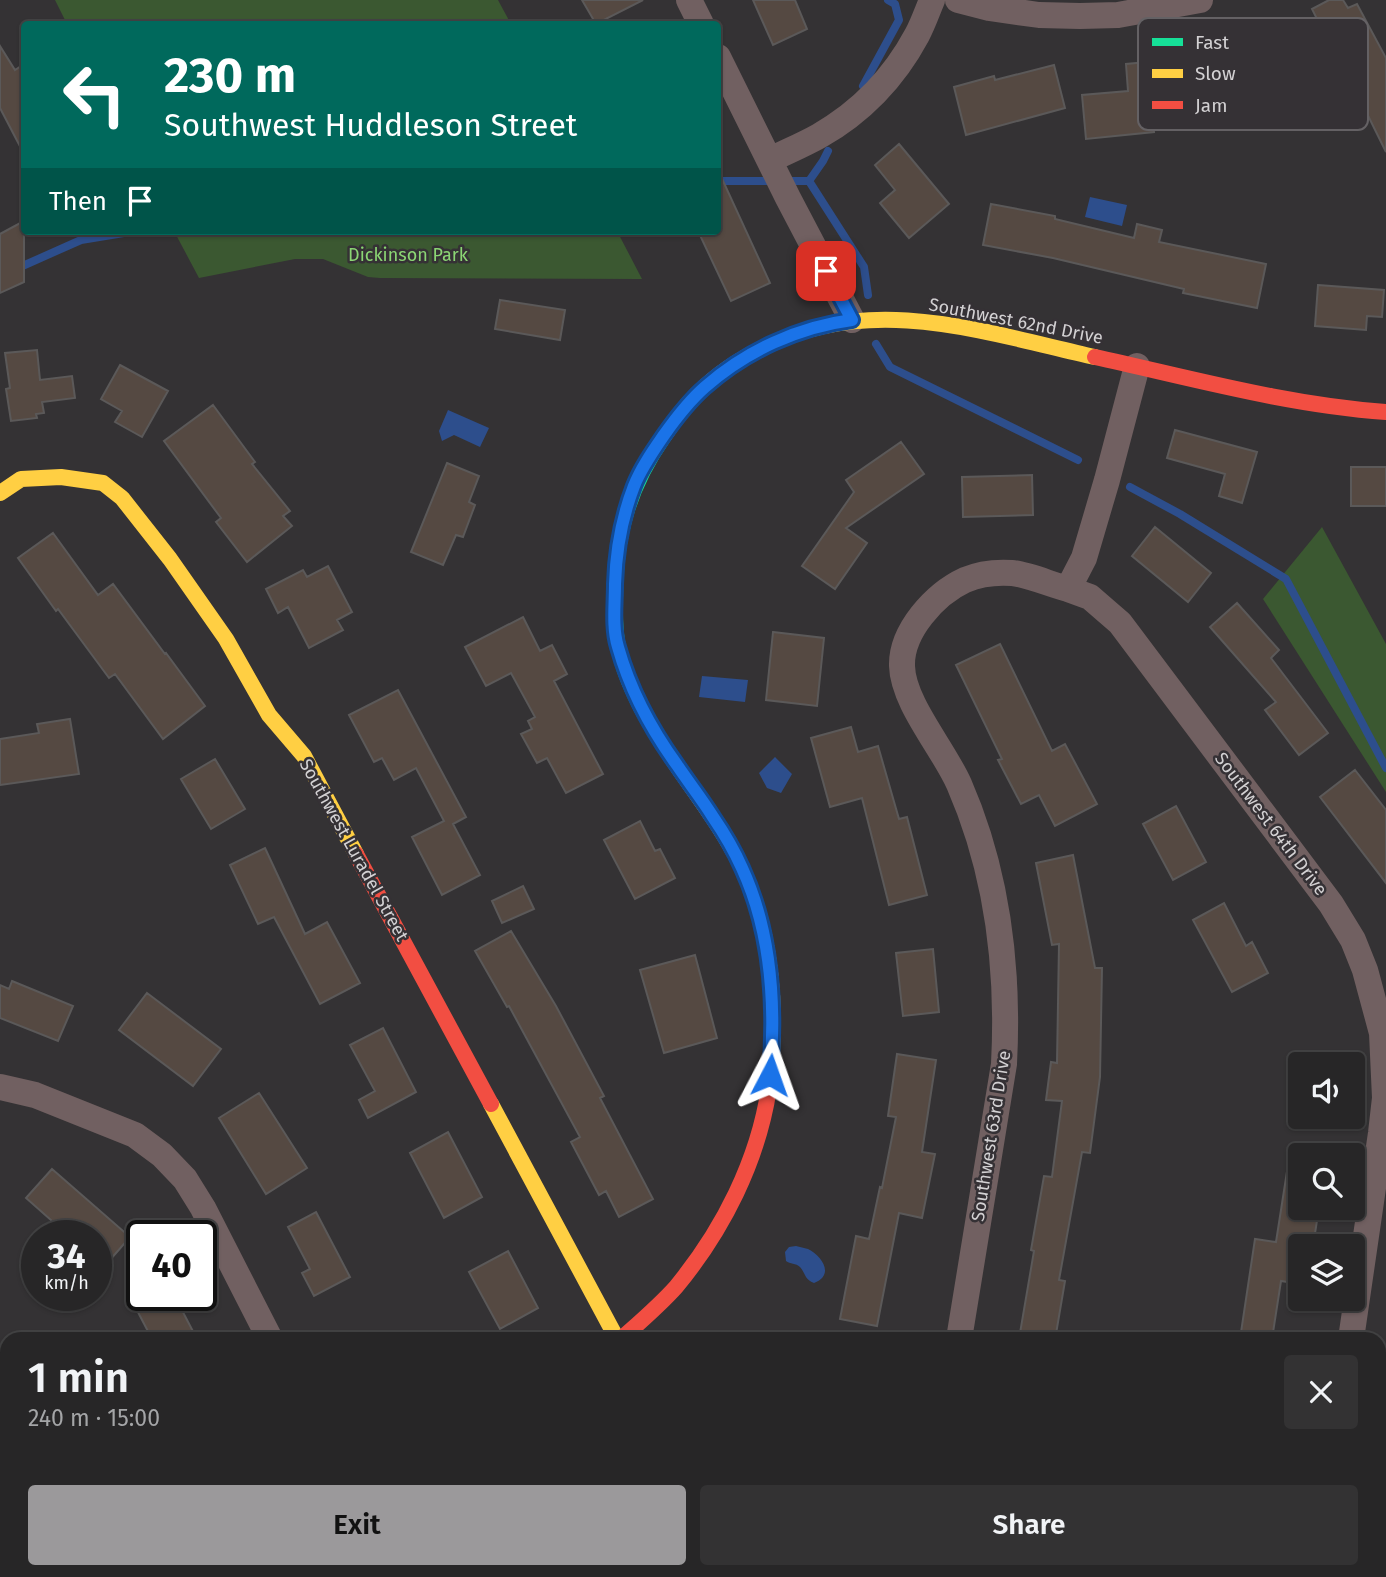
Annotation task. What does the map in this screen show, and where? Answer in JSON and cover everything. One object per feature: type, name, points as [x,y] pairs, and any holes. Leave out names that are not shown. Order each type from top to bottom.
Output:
[{"type":"street","points":[[689,0],[700,21]]},
{"type":"street","points":[[770,160],[818,136],[849,116],[884,84],[919,33],[932,0]]},
{"type":"street","points":[[958,0],[989,8],[1039,15],[1080,16],[1118,15],[1200,0]]},
{"type":"street","points":[[721,63],[852,320]]},
{"type":"street","name":"Southwest 62nd Drive","points":[[628,1332],[645,1319],[685,1276],[733,1200],[754,1150],[761,1122],[768,1091],[772,1030],[767,952],[752,892],[742,867],[712,814],[675,763],[644,712],[632,690],[617,643],[616,572],[623,522],[636,482],[672,424],[688,404],[737,362],[777,341],[819,326],[852,320],[897,319],[951,326],[1300,402],[1386,412]]},
{"type":"street","points":[[1068,589],[1084,558],[1137,366]]},
{"type":"street","name":"Southwest Luradel Street","points":[[0,493],[21,479],[61,477],[103,483],[122,498],[170,559],[226,639],[269,715],[304,756],[615,1332]]},
{"type":"street","name":"Southwest 63rd Drive","points":[[960,1332],[1004,1064],[1006,1031],[1003,967],[998,923],[980,843],[954,775],[908,698],[902,666],[905,645],[914,625],[932,603],[966,580],[983,575],[1014,573],[1068,589]]},
{"type":"street","name":"Southwest 64th Drive","points":[[1068,589],[1090,597],[1120,623],[1331,904],[1353,940],[1366,970],[1382,1033],[1385,1098],[1352,1332]]},
{"type":"street","points":[[0,1087],[35,1095],[135,1135],[162,1155],[185,1180],[203,1208],[266,1332]]},
{"type":"green space","points":[[55,0],[498,0],[509,21],[66,21]]},
{"type":"green space","name":"Dickinson Park","points":[[176,235],[619,235],[642,279],[380,278],[368,277],[323,259],[295,259],[199,278]]},
{"type":"green space","points":[[1322,527],[1386,644],[1386,792],[1263,599]]},
{"type":"water","points":[[1090,197],[1127,205],[1122,226],[1085,217]]},
{"type":"water","points":[[448,410],[489,428],[480,447],[454,435],[442,441],[439,431]]},
{"type":"water","points":[[702,676],[748,680],[745,702],[699,697]]},
{"type":"water","points":[[775,757],[792,774],[781,793],[767,788],[759,773]]},
{"type":"water","points":[[789,1247],[808,1249],[822,1261],[825,1271],[820,1280],[814,1283],[800,1267],[786,1261],[785,1252]]},
{"type":"building","points":[[582,0],[643,0],[602,21],[594,21]]},
{"type":"building","points":[[753,0],[795,0],[807,29],[773,45]]},
{"type":"building","points":[[1329,0],[1343,0],[1348,8],[1357,4],[1365,18],[1316,18],[1312,9]]},
{"type":"building","points":[[1368,24],[1386,58],[1386,152],[1368,116]]},
{"type":"building","points":[[0,46],[15,70],[21,66],[21,148],[0,108]]},
{"type":"building","points":[[1138,63],[1138,130],[1154,132],[1086,139],[1082,95],[1128,91],[1126,64]]},
{"type":"building","points":[[1054,65],[1065,108],[966,135],[954,87],[994,76],[995,80]]},
{"type":"building","points":[[899,144],[949,204],[909,238],[880,203],[895,190],[875,165]]},
{"type":"building","points":[[721,177],[770,283],[731,301],[700,235],[721,235]]},
{"type":"building","points":[[991,204],[1055,216],[1055,219],[1134,238],[1137,224],[1162,230],[1159,242],[1266,264],[1257,308],[1183,293],[1184,289],[1053,258],[983,245]]},
{"type":"building","points":[[21,223],[21,235],[24,235],[24,282],[0,293],[0,234]]},
{"type":"building","points":[[1318,285],[1384,290],[1382,317],[1367,316],[1366,330],[1315,326]]},
{"type":"building","points":[[500,300],[565,310],[560,340],[495,329]]},
{"type":"building","points":[[37,350],[40,380],[72,376],[75,398],[42,402],[44,413],[36,414],[37,418],[11,421],[6,389],[10,388],[5,353]]},
{"type":"building","points":[[120,365],[168,391],[142,437],[115,422],[122,411],[101,399]]},
{"type":"building","points":[[213,405],[255,462],[252,464],[290,511],[283,516],[292,526],[247,562],[216,522],[221,518],[164,441]]},
{"type":"building","points":[[1175,430],[1257,452],[1242,503],[1219,496],[1225,474],[1167,458]]},
{"type":"building","points":[[901,442],[924,474],[846,528],[867,543],[835,589],[802,566],[854,492],[846,480]]},
{"type":"building","points":[[447,463],[479,476],[469,502],[475,505],[463,537],[456,535],[443,565],[411,552]]},
{"type":"building","points":[[1351,467],[1386,467],[1386,506],[1351,506]]},
{"type":"building","points":[[1032,475],[1033,515],[963,517],[962,477]]},
{"type":"building","points":[[1155,527],[1211,573],[1188,602],[1132,556]]},
{"type":"building","points":[[53,533],[98,595],[113,584],[205,706],[163,739],[115,674],[109,678],[18,558]]},
{"type":"building","points":[[328,566],[352,612],[337,620],[343,630],[309,648],[288,607],[278,613],[266,589],[303,570],[307,577]]},
{"type":"building","points":[[1237,603],[1279,650],[1271,658],[1328,733],[1299,755],[1265,710],[1276,702],[1210,627]]},
{"type":"building","points":[[523,617],[540,651],[552,645],[567,674],[554,681],[603,774],[566,793],[547,758],[537,763],[521,734],[532,729],[528,721],[535,717],[511,673],[486,686],[465,647]]},
{"type":"building","points":[[773,632],[824,638],[817,706],[766,700]]},
{"type":"building","points":[[1000,644],[1052,751],[1065,744],[1097,804],[1055,826],[1039,795],[1021,804],[998,760],[1002,759],[956,665]]},
{"type":"building","points":[[398,690],[466,817],[453,824],[480,875],[442,895],[412,837],[444,821],[416,768],[394,780],[382,758],[374,762],[349,715]]},
{"type":"building","points":[[70,719],[79,774],[0,785],[0,739],[39,733],[37,724]]},
{"type":"building","points":[[851,727],[858,752],[878,746],[899,819],[907,817],[927,895],[889,905],[862,798],[830,807],[811,738]]},
{"type":"building","points":[[215,759],[245,809],[211,829],[181,779]]},
{"type":"building","points":[[1355,770],[1386,810],[1386,883],[1320,797]]},
{"type":"building","points":[[1176,806],[1206,862],[1173,880],[1143,824]]},
{"type":"building","points":[[640,821],[655,851],[660,849],[675,878],[635,899],[604,840]]},
{"type":"building","points":[[265,848],[305,934],[327,922],[360,983],[320,1004],[274,917],[258,924],[230,865]]},
{"type":"building","points":[[1073,855],[1095,968],[1102,968],[1100,1077],[1090,1153],[1082,1152],[1059,1280],[1065,1281],[1056,1332],[1020,1332],[1044,1176],[1052,1177],[1062,1101],[1046,1100],[1051,1062],[1057,1063],[1059,944],[1052,945],[1036,863]]},
{"type":"building","points":[[523,886],[534,909],[502,923],[492,901]]},
{"type":"building","points":[[1224,903],[1246,946],[1252,942],[1268,973],[1232,992],[1193,920]]},
{"type":"building","points":[[511,931],[556,1006],[604,1096],[600,1098],[653,1199],[619,1217],[606,1191],[599,1195],[571,1142],[580,1137],[509,1006],[507,1007],[475,951]]},
{"type":"building","points":[[933,949],[939,1012],[903,1016],[896,953]]},
{"type":"building","points":[[695,955],[717,1038],[664,1053],[640,970]]},
{"type":"building","points":[[12,981],[73,1006],[58,1041],[0,1018],[0,985],[9,989]]},
{"type":"building","points":[[147,993],[221,1049],[193,1086],[119,1030]]},
{"type":"building","points":[[383,1028],[416,1092],[368,1118],[359,1100],[375,1091],[350,1045]]},
{"type":"building","points":[[897,1054],[936,1060],[922,1152],[935,1154],[922,1218],[899,1213],[877,1326],[840,1319],[856,1236],[869,1239],[880,1187],[882,1188],[896,1117],[888,1116]]},
{"type":"building","points":[[259,1093],[307,1168],[266,1194],[219,1118]]},
{"type":"building","points":[[448,1132],[482,1197],[444,1218],[410,1153]]},
{"type":"building","points":[[1288,1165],[1288,1220],[1317,1220],[1315,1234],[1288,1234],[1288,1282],[1281,1281],[1273,1332],[1241,1332],[1255,1239],[1276,1242]]},
{"type":"building","points":[[52,1169],[110,1220],[51,1220],[26,1198]]},
{"type":"building","points":[[316,1212],[350,1277],[314,1296],[302,1273],[310,1269],[288,1227]]},
{"type":"building","points":[[112,1221],[126,1234],[126,1242],[112,1258]]},
{"type":"building","points":[[508,1251],[538,1308],[500,1329],[469,1272]]},
{"type":"building","points":[[137,1311],[182,1311],[193,1332],[148,1332]]},
{"type":"waterway","points":[[863,86],[899,20],[895,4],[888,0]]},
{"type":"waterway","points":[[809,181],[828,151]]},
{"type":"waterway","points":[[721,181],[809,181]]},
{"type":"waterway","points":[[809,181],[864,267],[868,295]]},
{"type":"waterway","points":[[0,276],[81,240],[112,235]]},
{"type":"waterway","points":[[876,344],[890,367],[1078,460]]},
{"type":"waterway","points":[[1130,487],[1180,514],[1286,579],[1386,768]]},
{"type":"traffic: fast","points":[[664,436],[641,474],[626,513],[618,553],[615,616],[621,660],[643,711],[665,748]]},
{"type":"traffic: slow","points":[[664,436],[697,394],[739,361],[807,330],[848,322],[889,320],[930,323],[972,329],[1095,357]]},
{"type":"traffic: slow","points":[[0,493],[21,479],[61,477],[103,483],[122,498],[170,559],[226,639],[269,715],[304,756],[356,854]]},
{"type":"traffic: slow","points":[[665,748],[733,850],[752,892],[766,946],[773,1003],[769,1088]]},
{"type":"traffic: slow","points":[[491,1104],[613,1332]]},
{"type":"traffic: jam","points":[[1095,357],[1276,397],[1386,412]]},
{"type":"traffic: jam","points":[[356,854],[491,1104]]},
{"type":"traffic: jam","points":[[629,1332],[676,1287],[723,1218],[747,1168],[764,1115],[769,1088]]},
{"type":"route","points":[[770,1075],[771,976],[752,892],[729,842],[656,734],[632,690],[617,643],[616,572],[623,522],[636,482],[660,441],[688,404],[737,362],[753,353],[802,331],[852,320],[826,271]]}]
